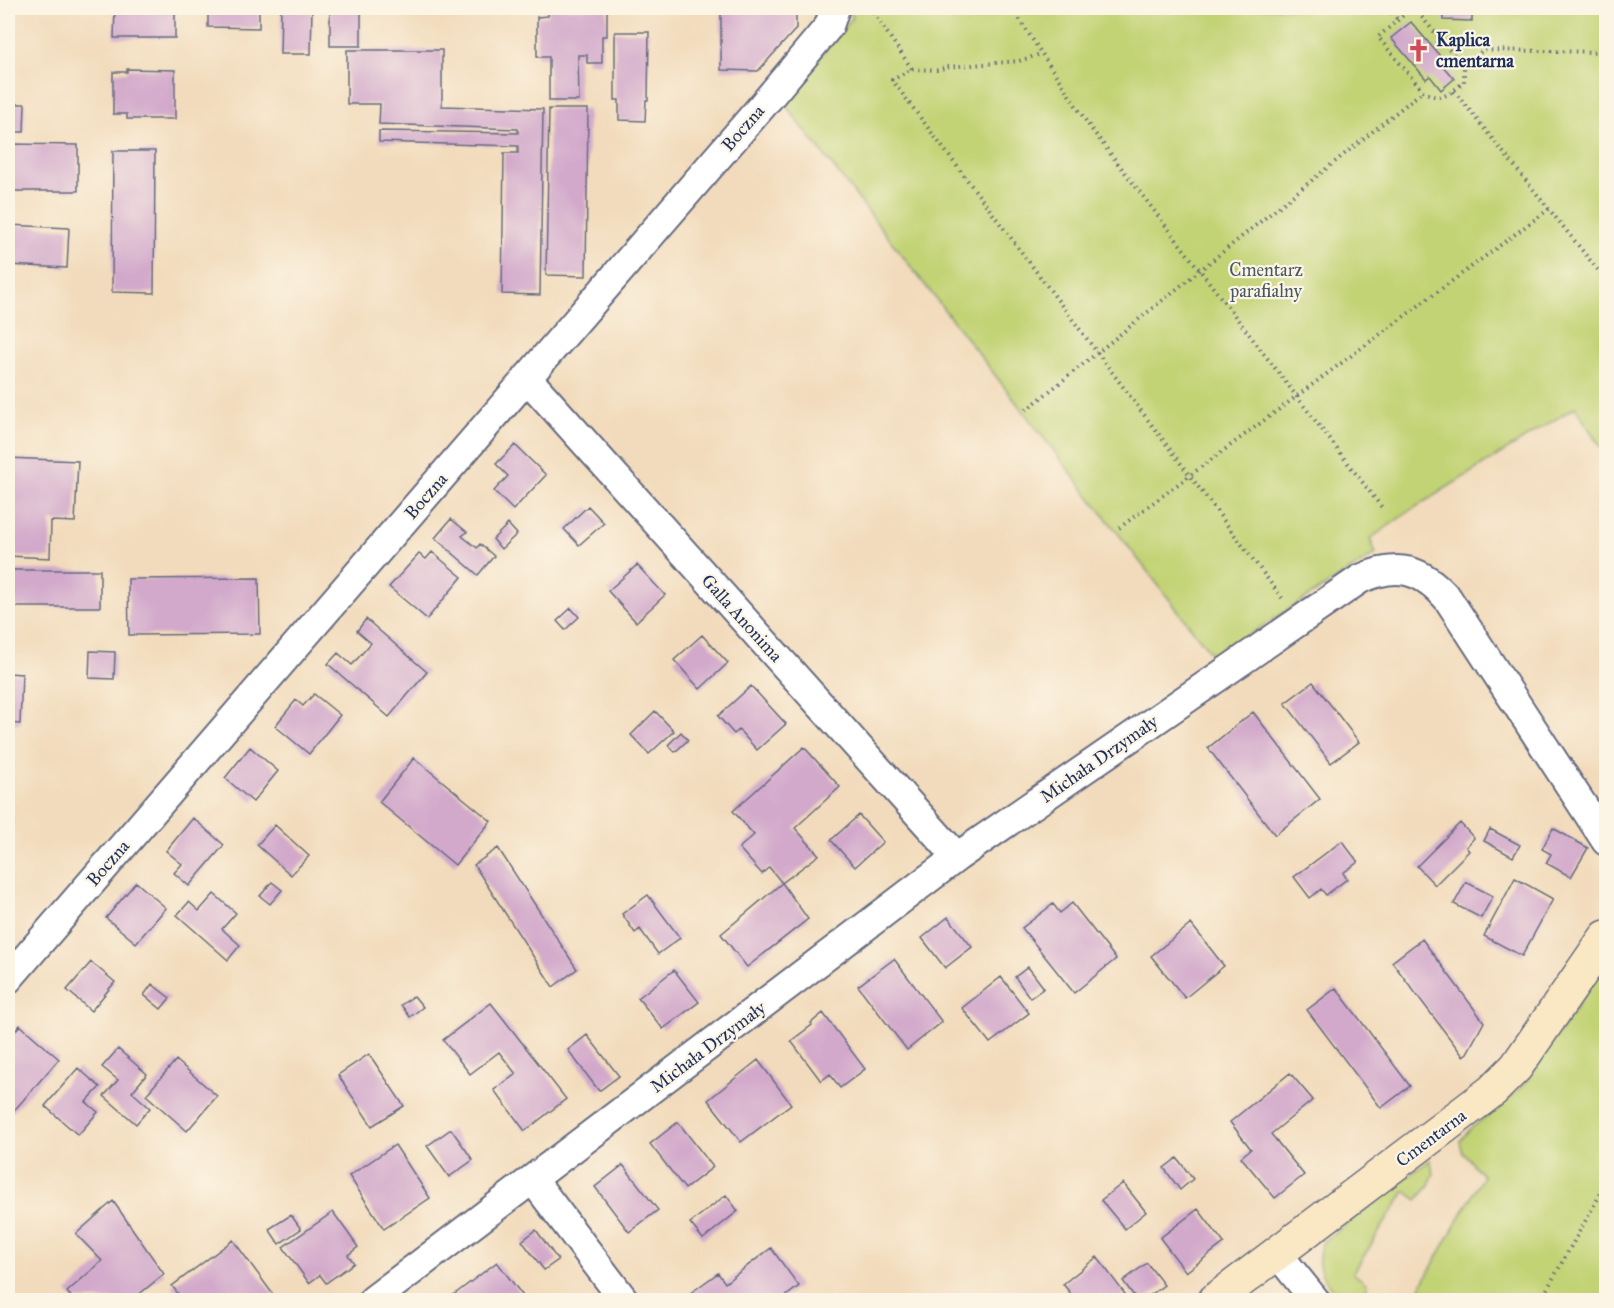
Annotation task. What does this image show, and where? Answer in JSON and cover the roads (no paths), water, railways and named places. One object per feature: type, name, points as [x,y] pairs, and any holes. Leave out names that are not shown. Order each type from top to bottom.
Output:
[{"type":"street","name":"Boczna","points":[[8,979],[824,33],[833,18],[835,8]]},
{"type":"street","name":"Galla Anonima","points":[[527,378],[957,857]]},
{"type":"street","name":"Michała Drzymały","points":[[373,1300],[957,857],[1360,579],[1375,572],[1407,571],[1424,576],[1437,586],[1448,599],[1606,841]]},
{"type":"street","name":"Cmentarna","points":[[1215,1300],[1505,1079],[1526,1053],[1606,937]]},
{"type":"street","points":[[533,1180],[624,1300]]},
{"type":"street","points":[[1277,1253],[1315,1300]]},
{"type":"place","name":"Kaplica cmentarna","points":[[1418,50]]},
{"type":"park label","name":"Cmentarz parafialny","points":[[1266,280]]}]
